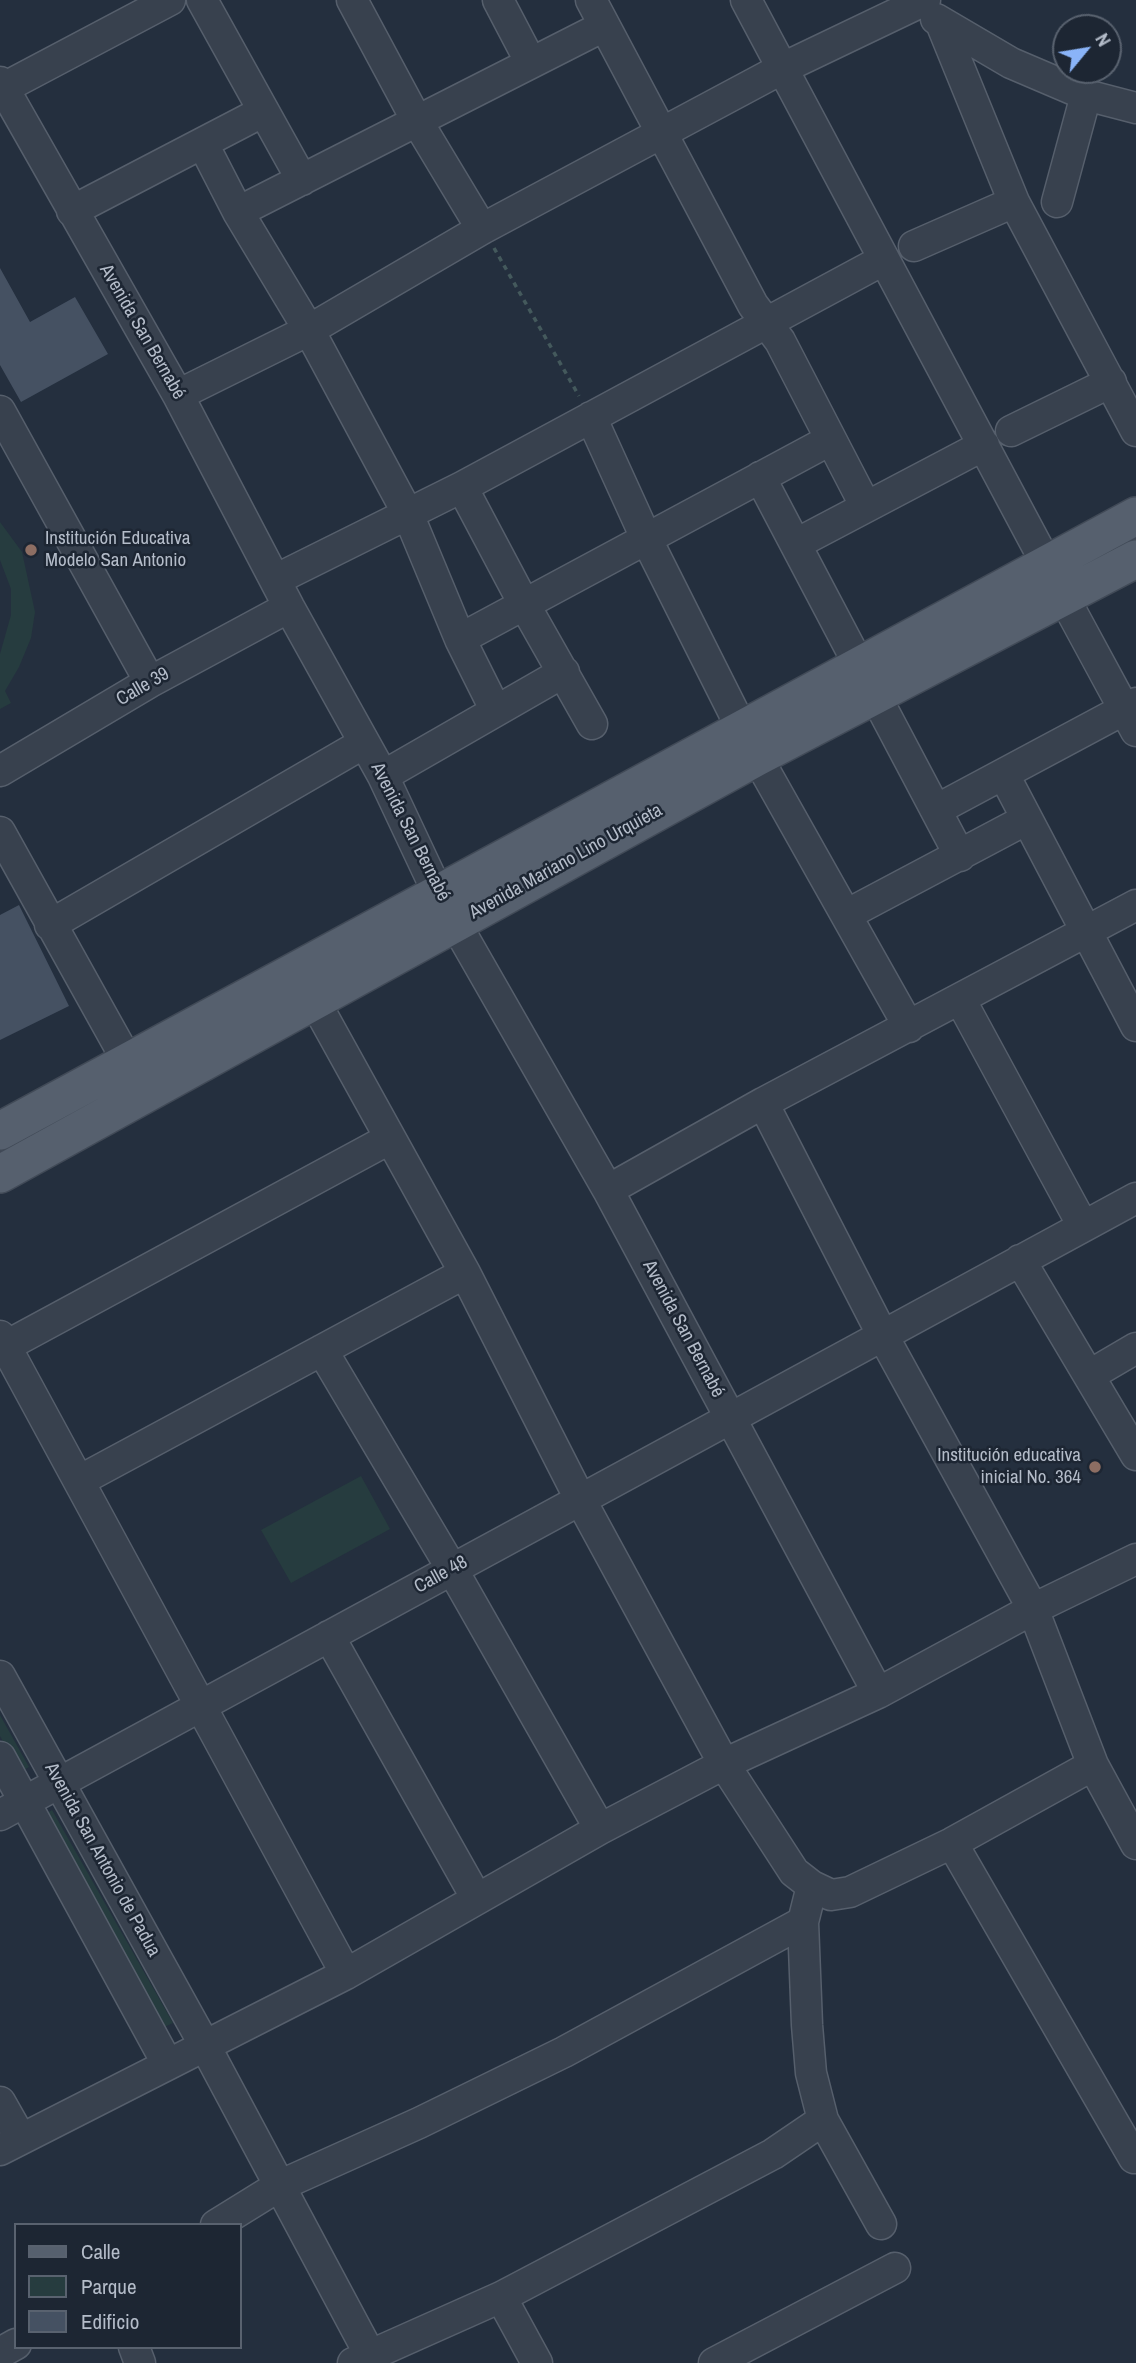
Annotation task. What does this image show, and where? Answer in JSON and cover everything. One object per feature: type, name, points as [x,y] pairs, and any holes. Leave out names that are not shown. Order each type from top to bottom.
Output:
[{"type":"main road","name":"Avenida Mariano Lino Urquieta","points":[[868,681],[1046,564],[1136,516]]},
{"type":"main road","name":"Avenida Mariano Lino Urquieta","points":[[0,1131],[128,1062],[447,907],[868,681],[1063,596],[1136,559]]},
{"type":"main road","name":"Avenida Mariano Lino Urquieta","points":[[0,1174],[315,1002],[447,907]]},
{"type":"street","points":[[1,87],[170,0]]},
{"type":"street","points":[[202,0],[262,113],[302,180]]},
{"type":"street","points":[[352,0],[417,121],[482,229]]},
{"type":"street","points":[[498,0],[531,63]]},
{"type":"street","points":[[746,0],[1046,564]]},
{"type":"street","points":[[178,395],[309,330],[482,229],[783,68],[926,6]]},
{"type":"street","points":[[926,6],[1011,63],[1086,95],[1136,108]]},
{"type":"street","points":[[926,6],[1014,202],[1136,431]]},
{"type":"street","points":[[238,212],[531,63],[597,13],[753,304],[780,341],[866,507]]},
{"type":"street","name":"Avenida San Bernabé","points":[[1,87],[178,395],[289,607],[383,776],[447,907],[608,1190],[878,1693]]},
{"type":"street","points":[[1057,201],[1086,95]]},
{"type":"street","points":[[72,211],[262,113]]},
{"type":"street","points":[[203,144],[238,212],[309,330],[408,514],[460,639],[495,709]]},
{"type":"street","points":[[914,246],[1014,202]]},
{"type":"street","points":[[275,580],[462,487],[883,260]]},
{"type":"street","points":[[1011,431],[1111,383]]},
{"type":"street","points":[[0,411],[150,682]]},
{"type":"street","points":[[591,417],[646,538],[750,743],[909,1027]]},
{"type":"street","points":[[460,639],[830,440]]},
{"type":"street","points":[[796,544],[984,445]]},
{"type":"street","points":[[760,477],[960,856]]},
{"type":"street","points":[[462,487],[592,724]]},
{"type":"street","points":[[936,810],[1132,714],[1063,596]]},
{"type":"street","name":"Calle 39","points":[[0,771],[150,682],[289,607]]},
{"type":"street","points":[[383,776],[495,709],[564,672]]},
{"type":"street","points":[[50,925],[364,743]]},
{"type":"street","points":[[1004,775],[1136,1026]]},
{"type":"street","points":[[846,915],[1027,819]]},
{"type":"street","points":[[0,832],[128,1062]]},
{"type":"street","points":[[608,1190],[763,1103],[1136,905]]},
{"type":"street","points":[[960,999],[1083,1226]]},
{"type":"street","points":[[315,1002],[465,1273],[580,1499],[723,1765],[794,1872],[812,1886],[831,1895],[850,1892],[952,1843],[1093,1765]]},
{"type":"street","points":[[763,1103],[883,1336],[1033,1609],[1093,1765],[1136,1844]]},
{"type":"street","points":[[346,1974],[3,1341],[389,1139]]},
{"type":"street","name":"Calle 48","points":[[12,1809],[1136,1198]]},
{"type":"street","points":[[1020,1260],[1136,1455]]},
{"type":"street","points":[[79,1481],[465,1273]]},
{"type":"street","points":[[1090,1375],[1136,1348]]},
{"type":"street","points":[[322,1350],[453,1569],[600,1829]]},
{"type":"street","points":[[0,2102],[11,2145],[204,2044],[346,1974],[600,1829],[723,1765],[878,1693],[1033,1609],[1136,1559]]},
{"type":"street","points":[[329,1636],[477,1899]]},
{"type":"street","name":"Avenida San Antonio de Padua","points":[[0,1676],[204,2044],[279,2186],[363,2360]]},
{"type":"street","name":"Avenida San Antonio de Padua","points":[[0,1757],[12,1809],[167,2063]]},
{"type":"street","points":[[952,1843],[1134,2158]]},
{"type":"street","points":[[812,1886],[803,1922],[810,2061],[823,2120],[881,2224]]},
{"type":"street","points":[[219,2223],[279,2186],[419,2123],[565,2052],[803,1922]]},
{"type":"street","points":[[363,2360],[501,2297],[773,2154],[823,2120]]},
{"type":"street","points":[[714,2363],[895,2268]]},
{"type":"street","points":[[501,2297],[537,2363]]},
{"type":"path","points":[[482,229],[591,417]]},
{"type":"green space","points":[[0,522],[22,552],[35,612],[31,638],[5,691],[11,703],[0,709],[0,654],[11,615],[11,589],[0,560]]},
{"type":"green space","points":[[361,1476],[390,1529],[291,1583],[261,1530]]},
{"type":"green space","points":[[0,1715],[29,1767],[20,1772],[0,1736]]},
{"type":"green space","points":[[52,1810],[173,2023],[160,2029],[43,1816]]},
{"type":"building","points":[[0,268],[30,322],[75,297],[108,354],[21,402],[0,365]]},
{"type":"building","points":[[19,905],[69,1006],[0,1040],[0,915]]},
{"type":"place","name":"Institución Educativa Modelo San Antonio","points":[[31,550]]},
{"type":"place","name":"Institución educativa inicial No. 364","points":[[1095,1467]]}]
